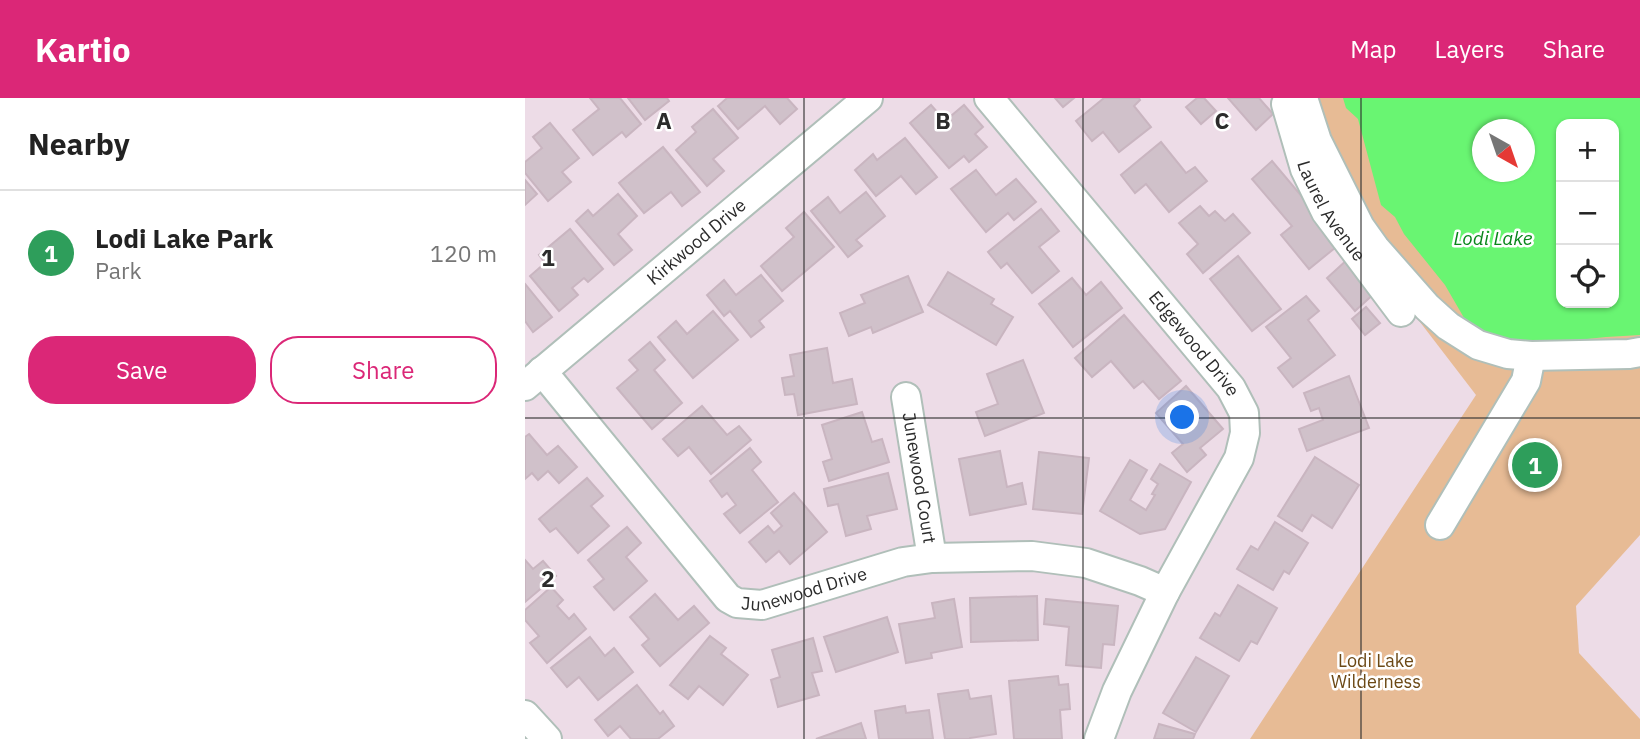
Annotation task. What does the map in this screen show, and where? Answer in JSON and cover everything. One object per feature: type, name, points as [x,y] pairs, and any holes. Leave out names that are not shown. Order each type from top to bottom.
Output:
[{"type":"street","name":"Kirkwood Drive","points":[[533,379],[868,98]]},
{"type":"street","name":"Edgewood Drive","points":[[989,98],[1231,388],[1244,413],[1245,433],[1239,458],[1165,592],[1117,691],[1100,739]]},
{"type":"street","name":"Laurel Avenue","points":[[1285,98],[1305,169],[1326,212],[1401,312]]},
{"type":"street","points":[[1303,98],[1317,141],[1360,227],[1427,307],[1448,326],[1478,345],[1509,354],[1531,356],[1640,352]]},
{"type":"street","points":[[1440,524],[1526,381],[1531,356]]},
{"type":"street","name":"Junewood Drive","points":[[533,379],[728,598],[737,603],[762,605],[903,562],[932,558],[1032,556],[1086,563],[1165,592]]},
{"type":"street","name":"Junewood Court","points":[[906,397],[932,558]]},
{"type":"street","points":[[525,715],[547,739]]},
{"type":"green space","name":"Lodi Lake Wilderness","points":[[1293,98],[1640,98],[1640,535],[1576,606],[1579,653],[1640,719],[1640,739],[1250,739],[1476,395],[1367,253]]},
{"type":"water","name":"Lodi Lake","points":[[1343,98],[1640,98],[1640,335],[1549,343],[1502,341],[1467,323],[1445,285],[1404,234],[1395,217],[1381,205],[1358,119],[1346,108]]},
{"type":"building","points":[[590,98],[620,98],[641,124],[626,137],[622,132],[593,155],[573,130],[599,109]]},
{"type":"building","points":[[628,98],[667,98],[669,101],[645,120]]},
{"type":"building","points":[[727,98],[787,98],[797,109],[780,124],[765,106],[738,129],[718,106]]},
{"type":"building","points":[[1055,98],[1074,98],[1063,107]]},
{"type":"building","points":[[1104,98],[1139,98],[1134,106],[1151,127],[1119,152],[1103,132],[1092,141],[1076,121]]},
{"type":"building","points":[[1197,98],[1204,98],[1216,111],[1201,124],[1186,107]]},
{"type":"building","points":[[1228,98],[1259,98],[1273,114],[1256,130]]},
{"type":"building","points":[[931,105],[945,121],[964,105],[983,127],[975,134],[987,147],[969,162],[964,156],[949,168],[910,123]]},
{"type":"building","points":[[713,109],[738,138],[713,159],[724,171],[707,186],[676,150],[696,132],[692,127]]},
{"type":"building","points":[[550,123],[579,158],[562,172],[571,182],[548,201],[525,173],[525,162],[542,148],[533,137]]},
{"type":"building","points":[[905,138],[937,177],[916,194],[901,176],[876,196],[855,170],[873,154],[877,160]]},
{"type":"building","points":[[1161,142],[1186,173],[1195,167],[1207,181],[1169,212],[1146,184],[1135,193],[1121,175]]},
{"type":"building","points":[[663,147],[700,192],[682,206],[671,192],[644,213],[619,183]]},
{"type":"building","points":[[1272,161],[1341,243],[1309,269],[1281,235],[1292,226],[1252,179]]},
{"type":"building","points":[[976,170],[996,195],[1016,179],[1036,202],[1014,220],[1008,213],[986,232],[951,189]]},
{"type":"building","points":[[525,180],[537,194],[525,205]]},
{"type":"building","points":[[866,192],[885,216],[856,240],[862,246],[848,257],[811,211],[828,197],[840,213]]},
{"type":"building","points":[[618,194],[637,216],[618,234],[632,250],[614,265],[576,221],[588,210],[593,216]]},
{"type":"building","points":[[1200,206],[1209,216],[1215,211],[1225,221],[1233,214],[1250,233],[1203,273],[1187,254],[1198,244],[1179,223]]},
{"type":"building","points":[[1041,209],[1059,231],[1039,247],[1059,271],[1032,293],[1007,263],[1001,268],[988,252]]},
{"type":"building","points":[[804,212],[834,247],[782,291],[761,266],[794,237],[786,228]]},
{"type":"building","points":[[570,229],[603,269],[588,282],[584,278],[572,288],[578,295],[559,311],[530,276],[545,263],[539,255]]},
{"type":"building","points":[[1238,256],[1281,309],[1252,331],[1210,279]]},
{"type":"building","points":[[1348,259],[1376,292],[1355,311],[1327,278]]},
{"type":"building","points":[[948,272],[994,299],[991,304],[1013,317],[996,345],[928,305]]},
{"type":"building","points":[[761,275],[783,301],[759,321],[764,327],[751,337],[730,311],[724,316],[707,295],[724,280],[736,295]]},
{"type":"building","points":[[908,276],[923,312],[873,333],[871,327],[849,336],[840,313],[865,303],[861,295]]},
{"type":"building","points":[[1072,278],[1086,295],[1101,282],[1122,308],[1073,347],[1039,304]]},
{"type":"building","points":[[525,284],[552,317],[533,332],[525,321]]},
{"type":"building","points":[[1306,296],[1319,311],[1308,320],[1335,355],[1293,387],[1278,368],[1291,358],[1266,327]]},
{"type":"building","points":[[1366,307],[1380,323],[1365,335],[1352,319]]},
{"type":"building","points":[[713,311],[738,340],[693,378],[658,337],[676,321],[687,334]]},
{"type":"building","points":[[1124,315],[1181,381],[1159,399],[1143,381],[1134,388],[1111,361],[1092,377],[1075,358]]},
{"type":"building","points":[[650,342],[665,360],[654,370],[682,403],[652,429],[617,388],[638,370],[629,360]]},
{"type":"building","points":[[827,348],[833,383],[852,379],[857,404],[798,415],[794,394],[785,395],[782,378],[794,376],[790,355]]},
{"type":"building","points":[[1023,360],[1044,413],[985,436],[976,412],[998,404],[987,374]]},
{"type":"building","points":[[1349,376],[1369,428],[1307,451],[1299,429],[1323,420],[1319,408],[1311,411],[1304,393]]},
{"type":"building","points":[[1186,386],[1223,429],[1200,448],[1206,455],[1187,472],[1172,453],[1183,444],[1156,413]]},
{"type":"building","points":[[702,406],[727,435],[739,426],[751,440],[711,474],[689,447],[678,456],[663,439]]},
{"type":"building","points":[[862,412],[872,442],[882,439],[889,462],[829,481],[823,462],[832,459],[822,425]]},
{"type":"building","points":[[529,434],[547,455],[558,446],[577,467],[559,483],[548,471],[538,480],[532,473],[525,479],[525,437]]},
{"type":"building","points":[[750,448],[761,462],[752,470],[778,502],[740,533],[724,514],[736,505],[727,493],[722,497],[710,481]]},
{"type":"building","points":[[1000,451],[1007,487],[1022,483],[1026,504],[970,515],[959,459]]},
{"type":"building","points":[[1039,452],[1089,458],[1082,514],[1033,509]]},
{"type":"building","points":[[1315,457],[1359,485],[1332,528],[1312,515],[1302,531],[1278,516]]},
{"type":"building","points":[[1130,460],[1147,470],[1130,500],[1146,510],[1158,484],[1151,479],[1160,464],[1191,482],[1165,529],[1140,534],[1100,511]]},
{"type":"building","points":[[888,473],[897,509],[867,516],[871,529],[846,536],[838,504],[828,506],[824,489]]},
{"type":"building","points":[[587,478],[603,496],[591,506],[609,526],[578,553],[556,528],[550,532],[539,519]]},
{"type":"building","points":[[794,493],[827,532],[790,564],[779,551],[766,562],[749,542],[768,526],[774,533],[782,526],[771,513]]},
{"type":"building","points":[[1275,522],[1308,543],[1289,574],[1284,571],[1273,590],[1237,569],[1251,546],[1258,550]]},
{"type":"building","points":[[627,527],[641,543],[626,557],[647,581],[614,610],[594,587],[604,579],[588,560]]},
{"type":"building","points":[[525,560],[533,569],[543,561],[556,576],[525,602]]},
{"type":"building","points":[[1238,585],[1277,608],[1257,644],[1251,641],[1239,661],[1200,638],[1215,613],[1220,616]]},
{"type":"building","points":[[551,587],[563,600],[557,606],[569,619],[574,614],[586,629],[547,663],[530,643],[539,636],[525,620],[525,610]]},
{"type":"building","points":[[655,594],[678,620],[694,606],[709,623],[660,666],[642,645],[649,639],[630,617]]},
{"type":"building","points":[[1037,596],[1038,640],[971,642],[970,598]]},
{"type":"building","points":[[954,599],[962,647],[931,653],[932,658],[906,663],[899,624],[935,618],[932,603]]},
{"type":"building","points":[[1046,599],[1118,606],[1114,645],[1103,644],[1101,668],[1066,665],[1069,627],[1044,624]]},
{"type":"building","points":[[887,617],[898,652],[836,672],[824,637]]},
{"type":"building","points":[[710,636],[726,648],[721,654],[748,675],[723,705],[699,686],[688,699],[670,685]]},
{"type":"building","points":[[590,637],[605,656],[614,648],[633,672],[598,700],[579,677],[567,687],[551,668]]},
{"type":"building","points":[[813,638],[822,671],[812,673],[819,695],[778,707],[771,680],[780,677],[772,650]]},
{"type":"building","points":[[1196,657],[1229,676],[1196,732],[1163,713]]},
{"type":"building","points":[[1058,676],[1059,685],[1068,684],[1070,709],[1060,710],[1062,739],[1014,739],[1009,681]]},
{"type":"building","points":[[637,685],[660,714],[663,711],[674,726],[658,739],[631,739],[620,726],[608,736],[595,720]]},
{"type":"building","points":[[968,690],[970,699],[991,696],[996,734],[970,739],[945,739],[938,694]]},
{"type":"building","points":[[905,706],[906,713],[929,710],[933,739],[879,739],[875,711]]},
{"type":"building","points":[[861,723],[866,739],[816,739]]},
{"type":"building","points":[[1159,724],[1195,734],[1193,739],[1154,739]]},
{"type":"place","name":"Lodi Lake Park","points":[[1535,465]]}]
